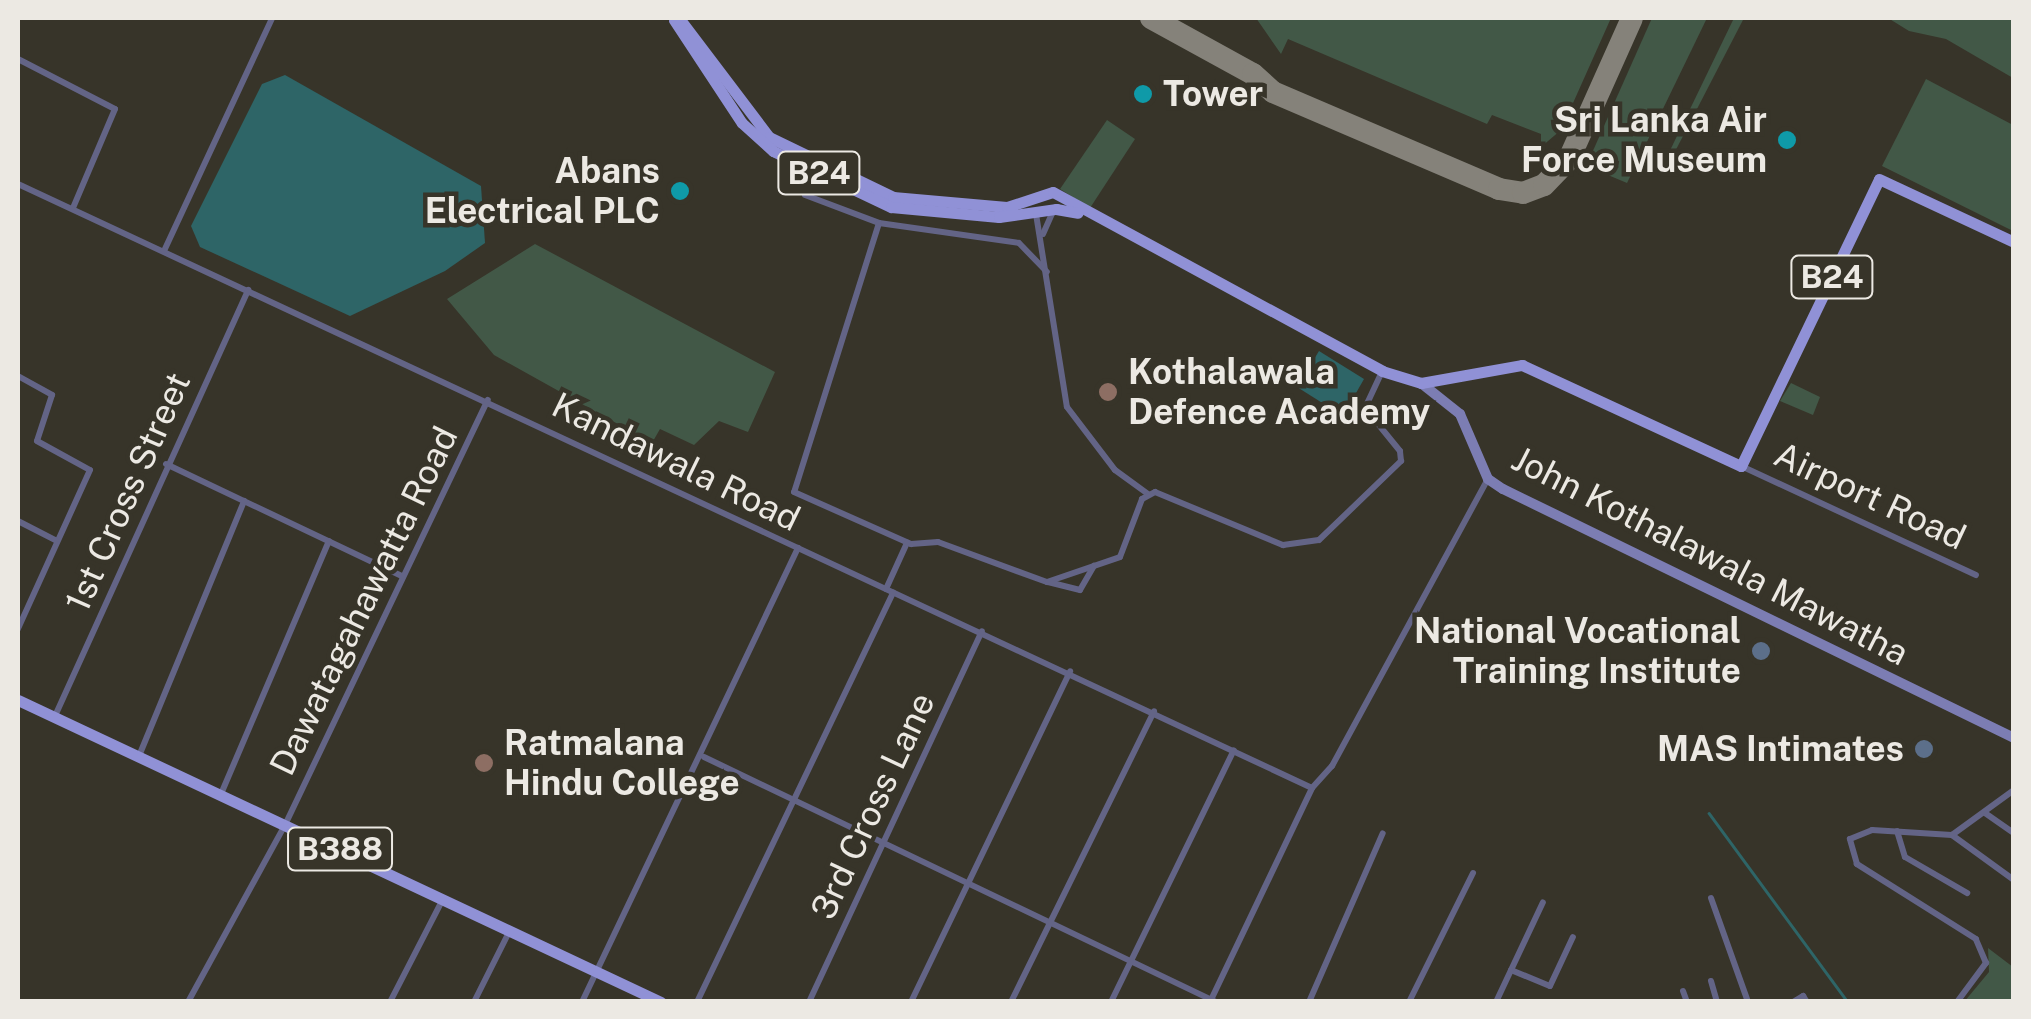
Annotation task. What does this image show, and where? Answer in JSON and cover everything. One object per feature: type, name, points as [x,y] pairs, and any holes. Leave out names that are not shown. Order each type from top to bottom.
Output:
[{"type":"main road","name":"B24","points":[[676,18],[755,122],[782,146],[913,202],[1031,210],[1055,206],[1052,192],[1031,210]]},
{"type":"main road","name":"B24","points":[[1741,466],[1879,179],[2014,242]]},
{"type":"main road","points":[[1055,206],[1092,216],[1382,371],[1421,383],[1522,365],[1741,466]]},
{"type":"main road","name":"B388","points":[[18,700],[661,1002]]},
{"type":"street","points":[[164,251],[272,18]]},
{"type":"street","points":[[18,59],[115,109],[73,208]]},
{"type":"street","name":"Kandawala Road","points":[[18,184],[488,400],[1312,788]]},
{"type":"street","points":[[805,195],[879,223],[1019,244],[1048,272]]},
{"type":"street","points":[[1043,235],[1055,206]]},
{"type":"street","points":[[1031,210],[1043,235],[1063,393],[1074,422],[1115,470],[1148,494],[1177,498],[1283,545],[1319,540],[1400,461],[1400,450],[1365,408],[1382,371]]},
{"type":"street","points":[[879,223],[794,492],[908,543],[938,542],[1047,582],[1080,590],[1094,566]]},
{"type":"street","name":"1st Cross Street","points":[[55,716],[248,290]]},
{"type":"street","points":[[18,376],[52,395],[36,441],[90,470],[55,540],[18,629]]},
{"type":"street","name":"John Kothalawala Mawatha","points":[[1421,383],[1460,414],[1488,479],[2014,738]]},
{"type":"street","name":"Dawatagahawatta Road","points":[[188,1002],[285,825],[488,400]]},
{"type":"street","points":[[166,464],[402,576]]},
{"type":"street","name":"Airport Road","points":[[1741,466],[1976,575]]},
{"type":"street","points":[[704,757],[882,846],[1213,1001],[1312,788],[1332,766],[1488,479]]},
{"type":"street","points":[[1047,582],[1120,557],[1148,494]]},
{"type":"street","points":[[139,756],[244,501]]},
{"type":"street","points":[[18,522],[55,540]]},
{"type":"street","points":[[221,794],[329,541]]},
{"type":"street","points":[[697,1002],[794,800],[890,591],[908,543]]},
{"type":"street","points":[[582,1002],[704,757],[798,548]]},
{"type":"street","name":"3rd Cross Lane","points":[[809,1002],[982,631]]},
{"type":"street","points":[[911,1002],[1070,672]]},
{"type":"street","points":[[1011,1002],[1154,711]]},
{"type":"street","points":[[1111,1002],[1234,750]]},
{"type":"street","points":[[1952,835],[2014,790]]},
{"type":"street","points":[[1985,813],[2014,833]]},
{"type":"street","points":[[1897,831],[1905,857],[1967,893]]},
{"type":"street","points":[[1956,1002],[1986,963],[1976,939],[1857,864],[1848,845],[1853,834],[1897,831],[1952,835],[2014,880]]},
{"type":"street","points":[[1308,1002],[1384,832]]},
{"type":"street","points":[[1409,1002],[1474,873]]},
{"type":"street","points":[[1710,898],[1748,1002]]},
{"type":"street","points":[[390,1002],[443,899]]},
{"type":"street","points":[[1496,1002],[1543,902]]},
{"type":"street","points":[[474,1002],[508,932]]},
{"type":"street","points":[[1511,970],[1550,986],[1572,937]]},
{"type":"street","points":[[1711,981],[1717,1002]]},
{"type":"street","points":[[1683,991],[1687,1002]]},
{"type":"street","points":[[1793,1002],[1805,999]]},
{"type":"green space","points":[[1256,18],[1611,18],[1561,130],[1541,147],[1541,134],[1492,115],[1487,124],[1288,39],[1281,54]]},
{"type":"green space","points":[[1652,18],[1707,18],[1627,183],[1596,170],[1592,153]]},
{"type":"green space","points":[[1734,18],[1744,18],[1667,167],[1663,165]]},
{"type":"green space","points":[[1888,18],[2013,18],[2013,78],[1946,39],[1909,31]]},
{"type":"green space","points":[[1926,79],[2013,125],[2013,231],[1882,166]]},
{"type":"green space","points":[[1107,120],[1135,139],[1090,208],[1060,189]]},
{"type":"green space","points":[[535,244],[775,372],[748,432],[719,421],[694,445],[660,429],[652,443],[494,355],[447,299]]},
{"type":"green space","points":[[1791,383],[1820,397],[1813,415],[1780,401]]},
{"type":"green space","points":[[1988,948],[2013,967],[2013,1001],[1964,1002],[1989,972]]},
{"type":"water","points":[[285,75],[481,186],[485,243],[445,271],[350,316],[200,247],[191,226],[262,84]]},
{"type":"water","points":[[1319,351],[1364,379],[1343,416],[1297,387]]},
{"type":"waterway","points":[[1709,813],[1848,1002]]},
{"type":"taxiway","points":[[1151,18],[1253,74],[1273,92],[1499,189],[1523,193],[1544,185],[1569,159],[1632,18]]},
{"type":"place","name":"Tower","points":[[1143,94]]},
{"type":"place","name":"Sri Lanka Air Force Museum","points":[[1787,140]]},
{"type":"place","name":"Abans Electrical PLC","points":[[680,191]]},
{"type":"place","name":"Kothalawala Defence Academy","points":[[1108,392]]},
{"type":"place","name":"National Vocational Training Institute","points":[[1761,651]]},
{"type":"place","name":"MAS Intimates","points":[[1924,749]]},
{"type":"place","name":"Ratmalana Hindu College","points":[[484,763]]}]
